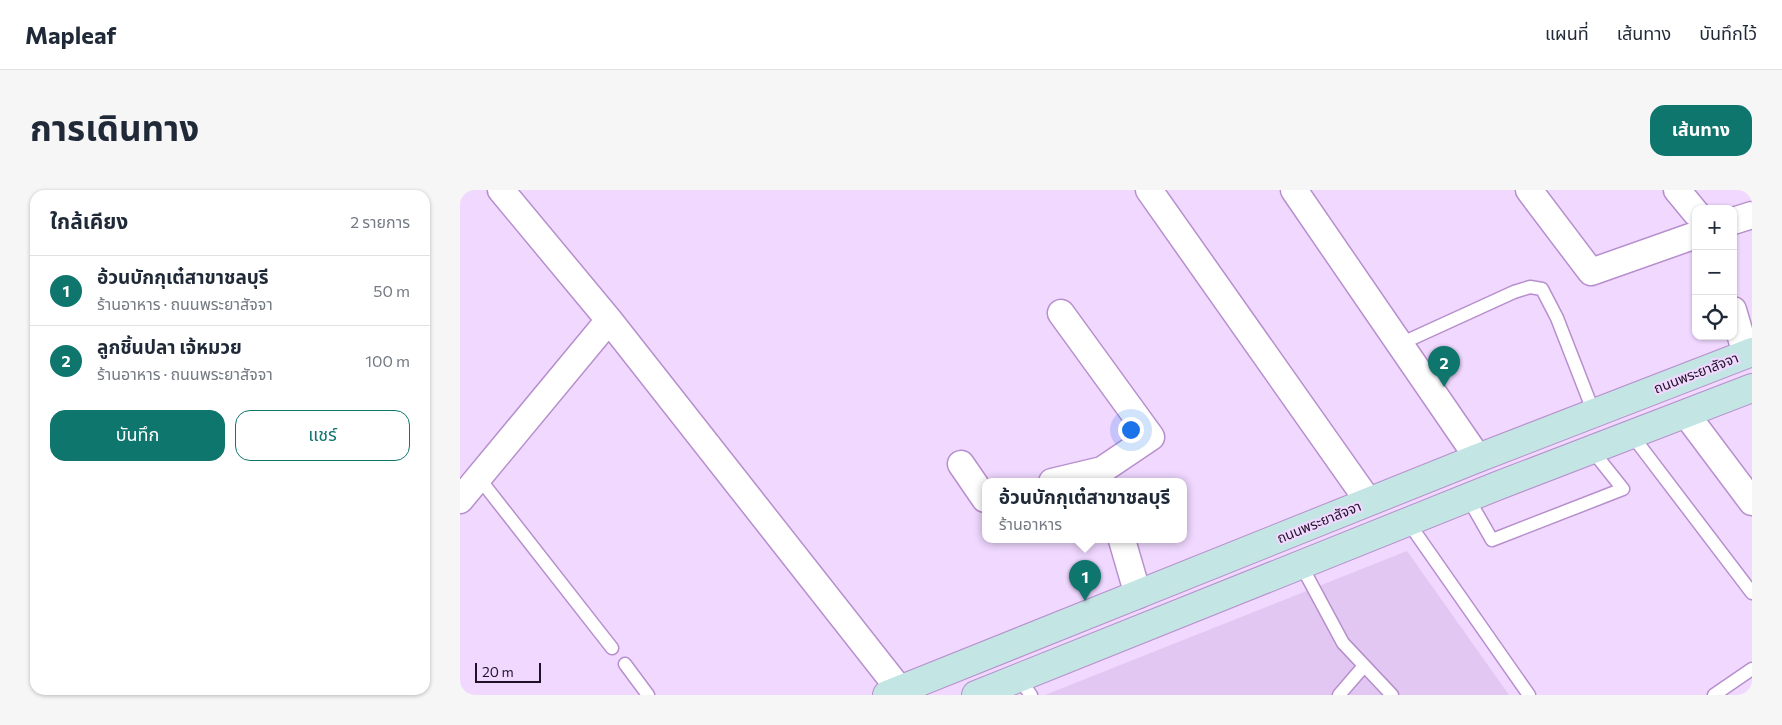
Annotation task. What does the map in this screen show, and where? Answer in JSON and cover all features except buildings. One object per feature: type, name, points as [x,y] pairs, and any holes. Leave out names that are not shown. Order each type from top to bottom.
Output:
[{"type":"main road","name":"ถนนพระยาสัจจา","points":[[897,693],[1478,458],[1749,353]]},
{"type":"main road","points":[[976,695],[1025,687],[1301,565],[1591,449],[1752,388]]},
{"type":"street","points":[[501,190],[609,320],[897,693]]},
{"type":"street","points":[[1150,190],[1369,502]]},
{"type":"street","points":[[1294,190],[1478,458]]},
{"type":"street","points":[[1529,190],[1591,272],[1692,236]]},
{"type":"street","points":[[1677,190],[1692,208]]},
{"type":"street","points":[[1737,220],[1752,215]]},
{"type":"street","points":[[1061,313],[1151,437],[1104,476],[1087,478]]},
{"type":"street","points":[[460,500],[609,320]]},
{"type":"street","points":[[1737,321],[1749,353]]},
{"type":"street","points":[[1686,414],[1752,502]]},
{"type":"street","points":[[961,464],[980,501]]},
{"type":"street","points":[[1123,543],[1138,595]]},
{"type":"lane","points":[[1400,344],[1514,292],[1530,287],[1542,289],[1557,318],[1594,413]]},
{"type":"lane","points":[[1631,434],[1752,592]]},
{"type":"lane","points":[[1468,498],[1492,540],[1623,489],[1591,449]]},
{"type":"lane","points":[[479,478],[612,648]]},
{"type":"lane","points":[[1408,522],[1529,695]]},
{"type":"lane","points":[[1301,565],[1343,643],[1392,695]]},
{"type":"lane","points":[[625,664],[648,695]]},
{"type":"lane","points":[[1339,695],[1364,666]]},
{"type":"lane","points":[[1714,695],[1752,669]]},
{"type":"shaded area","points":[[1407,551],[1509,695],[1045,695]]},
{"type":"place","name":"ลูกชิ้นปลา เจ้หมวย","points":[[1444,387]]},
{"type":"place","name":"อ้วนบักกุเต๋สาขาชลบุรี","points":[[1085,601]]}]
